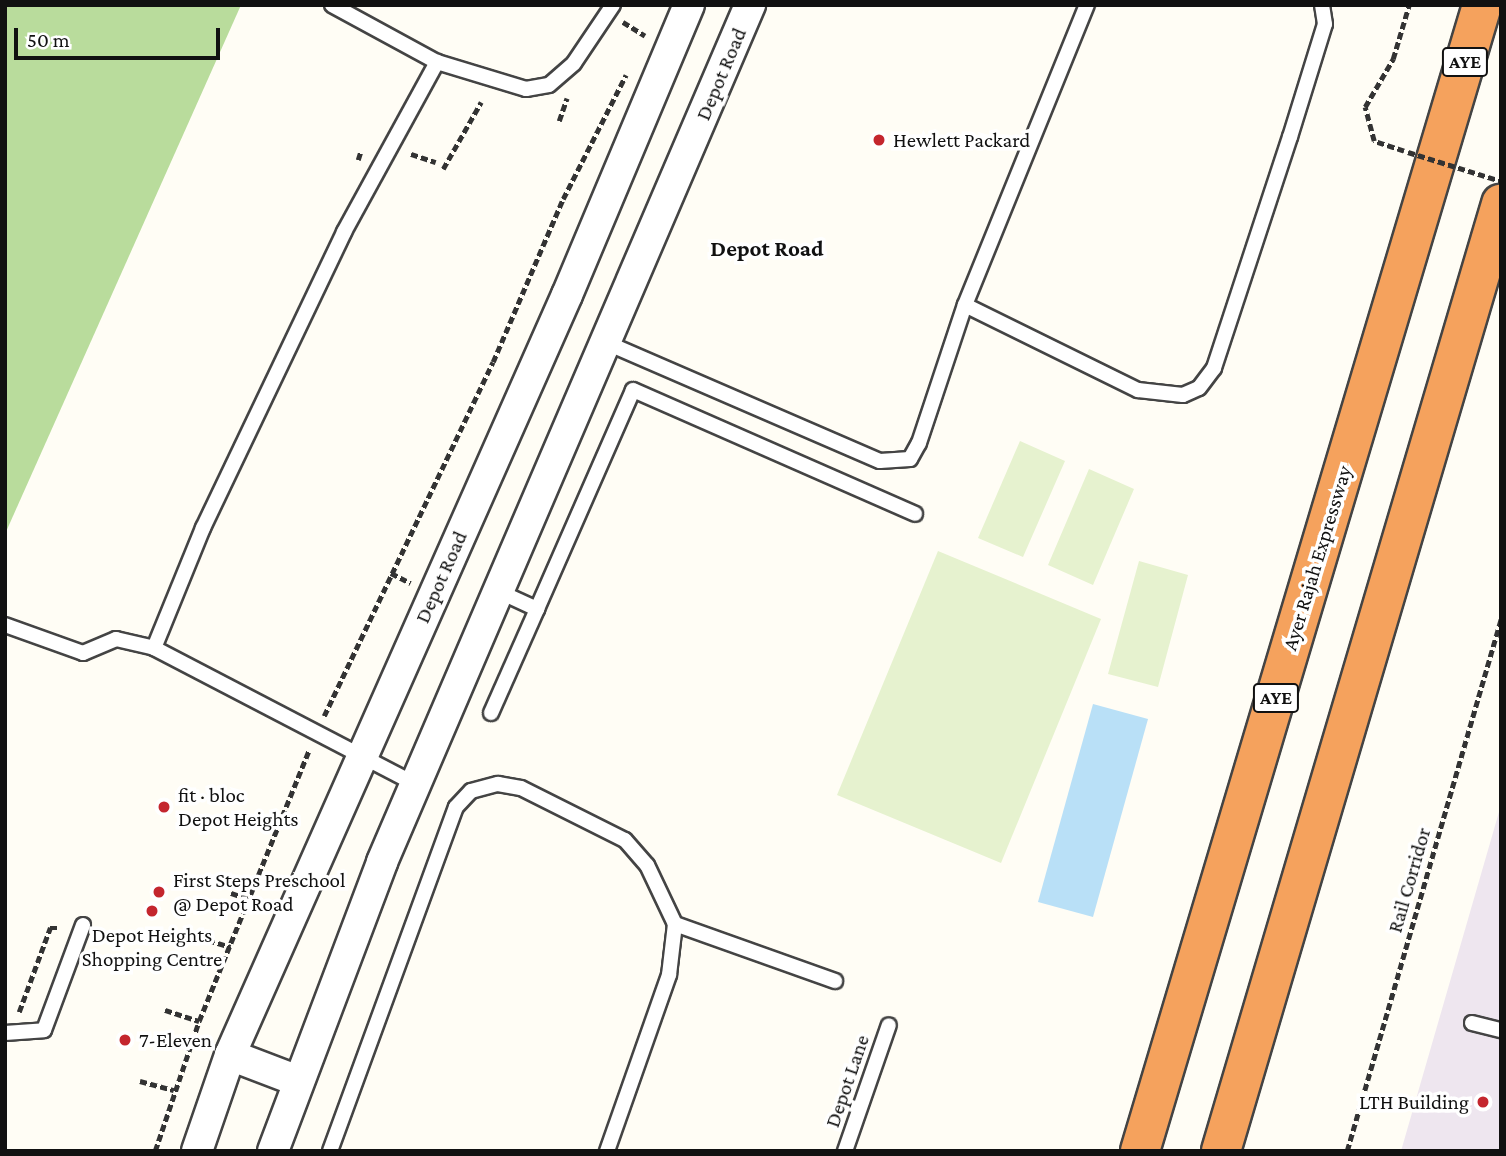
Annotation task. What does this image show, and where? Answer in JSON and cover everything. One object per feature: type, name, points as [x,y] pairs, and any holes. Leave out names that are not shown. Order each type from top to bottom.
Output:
[{"type":"highway","name":"Ayer Rajah Expressway","points":[[1140,1151],[1482,5]]},
{"type":"highway","points":[[1221,1151],[1501,204]]},
{"type":"street","name":"Depot Road","points":[[197,1151],[230,1055],[568,295],[689,5]]},
{"type":"street","name":"Depot Road","points":[[273,1151],[298,1081],[417,785],[750,5]]},
{"type":"street","points":[[230,1055],[298,1081]]},
{"type":"lane","points":[[332,5],[437,62],[512,88],[549,85],[574,63],[613,5]]},
{"type":"lane","points":[[607,343],[880,461],[897,463],[910,459],[919,443],[965,305],[1087,5]]},
{"type":"lane","points":[[965,305],[1138,390],[1183,394],[1199,388],[1214,368],[1290,137],[1325,24],[1322,5]]},
{"type":"lane","points":[[154,648],[203,528],[344,232],[437,62]]},
{"type":"lane","points":[[491,713],[633,390],[915,514]]},
{"type":"lane","points":[[500,592],[537,610]]},
{"type":"lane","points":[[5,625],[71,656],[116,639],[154,648],[317,730],[417,785]]},
{"type":"lane","points":[[330,1151],[445,830],[456,807],[471,791],[498,784],[521,788],[625,840],[647,865],[675,924],[669,975],[607,1151]]},
{"type":"lane","points":[[675,924],[835,981]]},
{"type":"lane","points":[[5,1034],[44,1030],[83,926]]},
{"type":"lane","points":[[1472,1023],[1501,1030]]},
{"type":"lane","name":"Depot Lane","points":[[845,1151],[889,1025]]},
{"type":"path","points":[[1409,5],[1393,59],[1365,107],[1374,141],[1501,181]]},
{"type":"path","points":[[626,24],[645,37]]},
{"type":"path","points":[[639,48],[649,29]]},
{"type":"path","points":[[155,1151],[200,1021],[251,900],[317,730],[493,362],[563,199],[628,71]]},
{"type":"path","points":[[559,121],[568,94]]},
{"type":"path","points":[[443,169],[481,102]]},
{"type":"path","points":[[411,154],[436,162]]},
{"type":"path","name":"Rail Corridor","points":[[1347,1151],[1501,619]]},
{"type":"path","points":[[231,893],[251,900]]},
{"type":"path","points":[[18,1015],[30,995],[50,928],[83,926]]},
{"type":"path","points":[[198,937],[231,947]]},
{"type":"path","points":[[165,1010],[200,1021]]},
{"type":"path","points":[[140,1081],[174,1090]]},
{"type":"shaded area","points":[[1501,805],[1501,1151],[1401,1151]]},
{"type":"green space","points":[[5,5],[241,5],[5,534]]},
{"type":"green space","points":[[1020,441],[1065,461],[1023,557],[978,538]]},
{"type":"green space","points":[[1089,469],[1134,489],[1093,585],[1048,565]]},
{"type":"green space","points":[[938,551],[1101,619],[1001,863],[837,795]]},
{"type":"green space","points":[[1139,561],[1188,575],[1158,687],[1108,674]]},
{"type":"water","points":[[1093,704],[1148,719],[1093,917],[1038,902]]},
{"type":"place","name":"Hewlett Packard","points":[[879,140]]},
{"type":"place","name":"fit · bloc Depot Heights","points":[[164,807]]},
{"type":"place","name":"First Steps Preschool @ Depot Road","points":[[159,892]]},
{"type":"place","name":"Depot Heights Shopping Centre","points":[[152,911]]},
{"type":"place","name":"7-Eleven","points":[[125,1040]]},
{"type":"place","name":"LTH Building","points":[[1483,1102]]},
{"type":"district","name":"Depot Road","points":[[767,248]]}]
